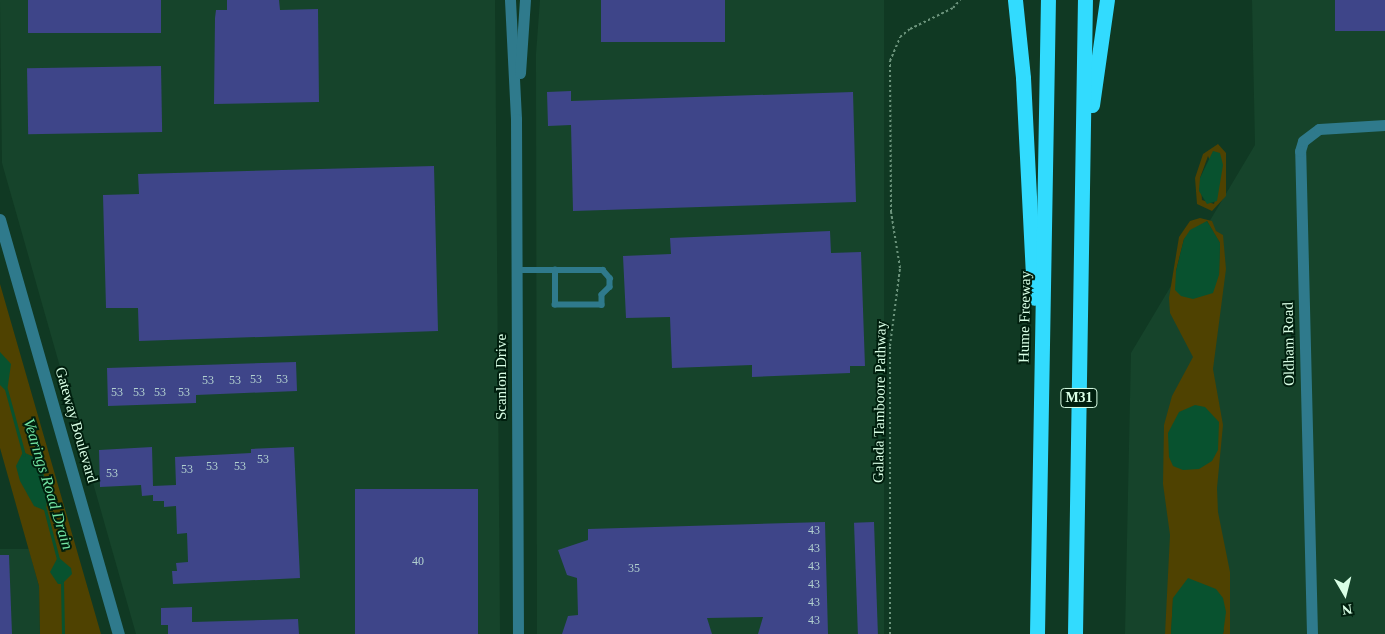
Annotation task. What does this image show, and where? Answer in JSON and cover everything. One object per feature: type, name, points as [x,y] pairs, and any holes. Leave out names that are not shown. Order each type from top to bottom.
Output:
[{"type":"highway","points":[[1015,0],[1023,78],[1040,415]]},
{"type":"highway","name":"Hume Freeway","points":[[1037,634],[1048,0]]},
{"type":"highway","name":"M31","points":[[1075,634],[1084,161],[1085,0]]},
{"type":"highway","points":[[1084,161],[1107,0]]},
{"type":"street","name":"Scanlon Drive","points":[[510,0],[516,119],[518,634]]},
{"type":"street","name":"Scanlon Drive","points":[[516,119],[525,0]]},
{"type":"street","name":"Oldham Road","points":[[1312,634],[1300,151],[1303,141],[1319,129],[1385,125]]},
{"type":"street","name":"Gateway Boulevard","points":[[0,222],[119,634]]},
{"type":"lane","points":[[516,270],[555,270],[603,270],[610,278],[610,287],[602,295],[602,305],[555,306],[555,270]]},
{"type":"path","name":"Galada Tamboore Pathway","points":[[890,634],[890,346],[900,268],[891,212],[890,61],[895,44],[910,29],[953,8],[960,0]]},
{"type":"shaded area","points":[[0,0],[495,0],[500,634],[136,634],[2,163]]},
{"type":"shaded area","points":[[540,0],[884,0],[884,634],[537,634],[536,54]]},
{"type":"shaded area","points":[[1252,0],[1385,0],[1385,634],[1125,634],[1131,353],[1255,145]]},
{"type":"shaded area","points":[[1218,144],[1226,153],[1226,196],[1212,211],[1197,204],[1195,178],[1203,154]],"holes":[[[1208,156],[1219,182],[1214,204],[1202,200],[1200,178]]]},
{"type":"shaded area","points":[[1213,151],[1220,153],[1223,165],[1217,201],[1207,204],[1199,191],[1200,178]]},
{"type":"shaded area","points":[[1200,218],[1212,221],[1216,231],[1223,235],[1226,269],[1213,369],[1223,425],[1217,488],[1218,512],[1230,572],[1230,634],[1223,634],[1224,630],[1173,598],[1171,634],[1165,634],[1170,535],[1163,484],[1164,425],[1172,396],[1193,357],[1170,313],[1169,298],[1179,237],[1190,221]],"holes":[[[1207,221],[1220,243],[1219,275],[1176,271],[1184,239]]]},
{"type":"shaded area","points":[[1207,221],[1220,243],[1219,275],[1213,293],[1193,299],[1181,296],[1175,290],[1176,271],[1184,239],[1190,230]]},
{"type":"shaded area","points":[[0,284],[101,634],[40,634],[39,586],[0,448]]},
{"type":"shaded area","points":[[0,352],[11,364],[7,392],[0,385]]},
{"type":"shaded area","points":[[1195,405],[1205,407],[1219,422],[1218,450],[1212,461],[1199,469],[1183,470],[1173,466],[1169,457],[1168,433],[1179,412]]},
{"type":"shaded area","points":[[23,452],[34,457],[43,472],[48,490],[46,511],[34,506],[20,481],[16,466]]},
{"type":"shaded area","points":[[0,549],[29,549],[39,586],[40,634],[0,634]]},
{"type":"shaded area","points":[[58,557],[71,568],[72,574],[62,584],[58,584],[50,572]]},
{"type":"shaded area","points":[[1188,578],[1216,589],[1223,598],[1226,612],[1223,634],[1171,634],[1173,598]]},
{"type":"building","points":[[28,0],[161,0],[161,33],[28,33]]},
{"type":"building","points":[[227,0],[279,0],[280,10],[318,9],[319,102],[214,104],[216,10],[227,10]]},
{"type":"building","points":[[601,0],[725,0],[725,42],[601,42]]},
{"type":"building","points":[[1335,0],[1385,0],[1385,31],[1335,31]]},
{"type":"building","points":[[161,66],[162,132],[28,134],[27,68]]},
{"type":"building","points":[[571,91],[571,101],[853,92],[856,202],[573,211],[571,125],[548,126],[547,92]]},
{"type":"building","points":[[434,166],[438,331],[139,341],[138,308],[106,308],[103,195],[139,194],[138,174]]},
{"type":"building","points":[[830,231],[831,253],[861,252],[865,366],[850,366],[850,373],[752,377],[752,365],[672,368],[670,317],[626,318],[623,256],[671,254],[670,238]]},
{"type":"building","points":[[296,362],[297,391],[196,395],[196,403],[108,406],[107,368]]},
{"type":"building","points":[[152,447],[153,486],[176,485],[175,457],[251,453],[251,449],[294,447],[300,578],[173,584],[172,571],[177,571],[176,563],[188,562],[187,533],[177,534],[176,506],[164,507],[164,501],[153,501],[153,495],[142,496],[141,485],[100,487],[99,450]]},
{"type":"building","points":[[355,489],[478,489],[478,634],[355,634]]},
{"type":"building","points":[[825,522],[828,634],[758,634],[763,617],[707,618],[712,634],[562,634],[568,616],[578,615],[577,578],[567,575],[558,550],[588,540],[588,529]]},
{"type":"building","points":[[874,522],[878,634],[858,634],[854,523]]},
{"type":"building","points":[[0,555],[9,555],[12,634],[0,634]]},
{"type":"building","points":[[192,607],[192,622],[298,619],[299,634],[168,634],[168,625],[161,625],[161,608]]},
{"type":"waterway","name":"Vearings Road Drain","points":[[6,389],[24,455]]},
{"type":"waterway","name":"Vearings Road Drain","points":[[45,509],[58,559]]},
{"type":"waterway","name":"Vearings Road Drain","points":[[62,582],[63,634]]}]
